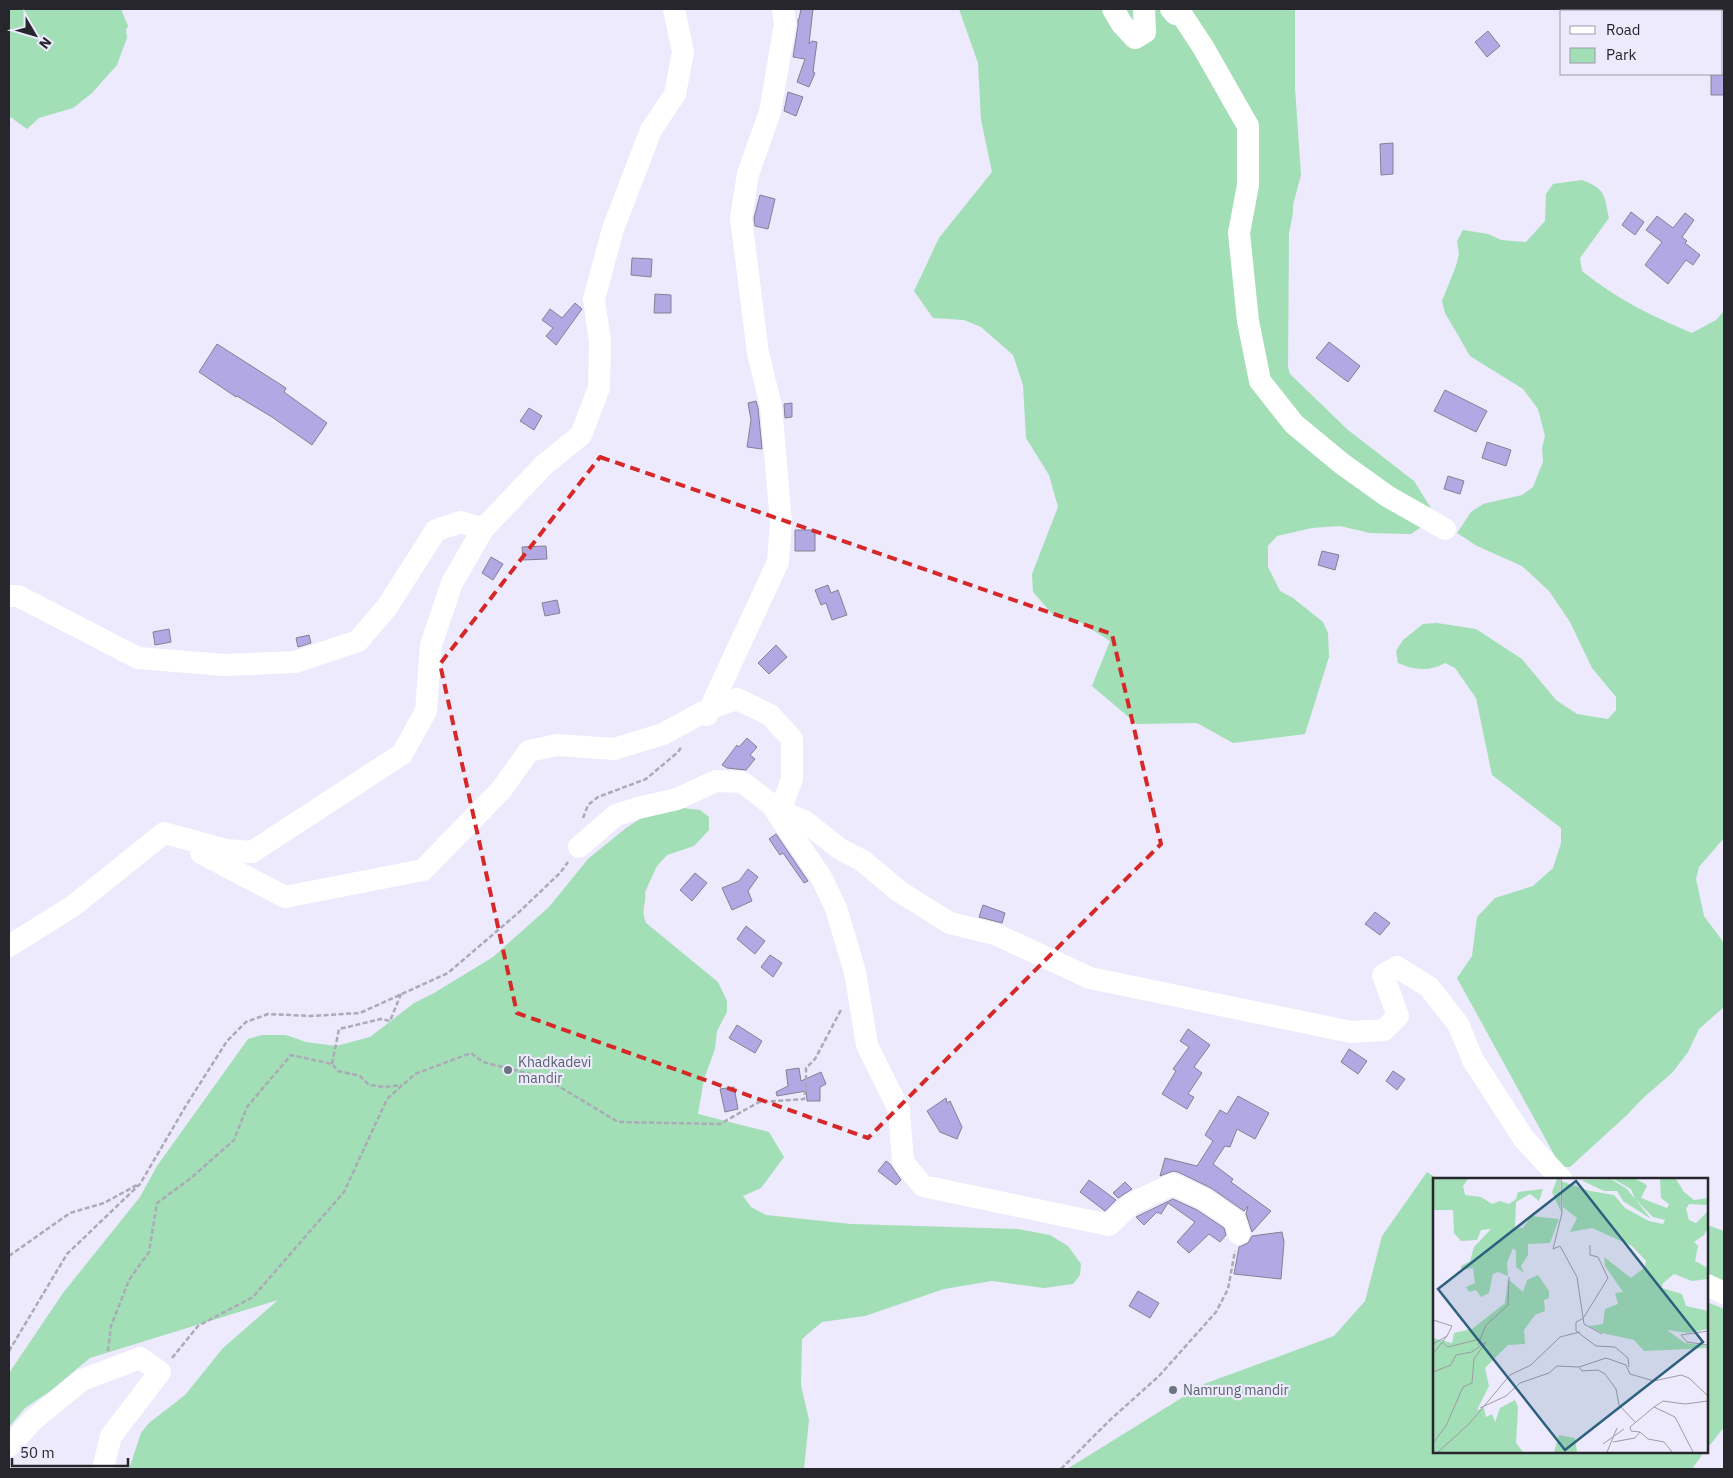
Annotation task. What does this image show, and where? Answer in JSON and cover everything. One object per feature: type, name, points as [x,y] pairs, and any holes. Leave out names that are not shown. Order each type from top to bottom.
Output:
[{"type":"street","points":[[164,833],[226,850],[252,852],[402,754],[426,711],[431,645],[452,584],[483,530],[544,465],[581,435],[600,388],[600,342],[594,299],[613,229],[652,130],[675,94],[683,52],[674,9]]},
{"type":"street","points":[[708,712],[778,562],[782,522],[771,406],[758,353],[742,218],[748,174],[770,112],[785,24],[782,9]]},
{"type":"street","points":[[1113,9],[1122,24],[1135,38],[1146,32],[1144,9]]},
{"type":"street","points":[[1179,11],[1203,47],[1248,126],[1248,185],[1239,233],[1248,321],[1260,381],[1294,424],[1341,463],[1387,496],[1445,529]]},
{"type":"street","points":[[9,596],[18,596],[138,658],[224,665],[295,662],[358,641],[387,608],[436,530],[461,522],[483,530]]},
{"type":"street","points":[[164,833],[285,897],[423,870],[501,790],[529,751],[557,745],[614,749],[663,734],[737,698],[770,715],[792,739],[792,779],[776,808]]},
{"type":"street","points":[[579,847],[616,815],[677,799],[716,781],[742,782],[776,808],[806,822],[840,849],[863,861],[900,892],[950,923],[995,934],[1090,978],[1351,1032],[1384,1030],[1398,1016],[1383,975],[1397,966],[1429,987],[1435,994],[1458,1024],[1472,1060],[1524,1139],[1560,1178]]},
{"type":"street","points":[[776,808],[816,870],[836,908],[856,972],[867,1045],[899,1110],[903,1162],[923,1186],[1109,1225],[1130,1204],[1173,1184],[1204,1198],[1235,1220],[1239,1234]]},
{"type":"street","points":[[9,946],[73,906],[164,833]]},
{"type":"street","points":[[1708,1286],[1724,1294]]},
{"type":"street","points":[[9,1446],[33,1420],[82,1380],[140,1358],[160,1372],[111,1436],[103,1469]]},
{"type":"path","points":[[583,819],[588,805],[598,797],[646,779],[678,752],[683,745]]},
{"type":"path","points":[[9,1351],[67,1254],[140,1184],[227,1041],[246,1022],[268,1014],[310,1016],[360,1013],[448,973],[518,913],[560,873],[579,847]]},
{"type":"path","points":[[332,1064],[339,1029],[381,1020],[390,1021],[401,994]]},
{"type":"path","points":[[160,1372],[198,1326],[253,1297],[344,1192],[388,1099],[415,1074],[471,1053],[483,1062],[545,1078],[618,1122],[720,1124],[760,1102],[804,1099],[806,1068],[815,1059],[843,1006]]},
{"type":"path","points":[[112,1369],[107,1358],[111,1326],[129,1280],[149,1252],[157,1203],[190,1178],[234,1140],[247,1106],[291,1055],[332,1064],[338,1072],[360,1076],[369,1085],[385,1087],[404,1084]]},
{"type":"path","points":[[9,1256],[70,1213],[104,1203],[140,1184]]},
{"type":"path","points":[[1061,1469],[1110,1420],[1159,1376],[1216,1312],[1228,1288],[1239,1234]]},
{"type":"highlighted area","points":[[600,457],[1112,634],[1161,844],[868,1138],[517,1013],[440,664]]},
{"type":"green space","points":[[9,9],[121,9],[128,26],[126,30],[127,38],[117,65],[92,93],[73,108],[39,118],[27,129],[9,116]]},
{"type":"green space","points":[[959,9],[1295,9],[1295,88],[1301,175],[1293,205],[1289,233],[1288,367],[1290,374],[1348,430],[1414,481],[1434,513],[1427,523],[1411,534],[1370,533],[1340,526],[1312,528],[1277,536],[1268,546],[1268,567],[1280,591],[1293,598],[1323,622],[1328,633],[1329,657],[1305,734],[1233,743],[1197,723],[1137,724],[1092,686],[1110,641],[1080,622],[1055,617],[1033,592],[1032,574],[1058,507],[1049,475],[1026,438],[1023,385],[1013,355],[981,327],[964,320],[933,318],[914,291],[939,238],[992,172],[981,120],[978,63]]},
{"type":"green space","points":[[1582,180],[1596,186],[1603,194],[1609,218],[1580,258],[1582,271],[1608,290],[1635,306],[1692,333],[1716,320],[1724,311],[1724,838],[1699,867],[1696,879],[1704,916],[1724,943],[1724,1007],[1699,1029],[1688,1052],[1672,1073],[1570,1167],[1561,1167],[1457,978],[1472,956],[1477,917],[1495,898],[1533,886],[1553,868],[1561,843],[1561,828],[1492,775],[1476,698],[1455,668],[1445,663],[1427,669],[1410,667],[1398,663],[1396,651],[1403,640],[1423,624],[1437,623],[1476,629],[1522,659],[1556,700],[1577,714],[1608,719],[1616,710],[1616,697],[1592,668],[1570,622],[1549,591],[1522,566],[1477,546],[1457,533],[1471,512],[1483,504],[1522,495],[1533,487],[1543,462],[1542,448],[1545,436],[1538,409],[1523,389],[1470,356],[1445,313],[1442,301],[1456,266],[1459,254],[1457,241],[1463,230],[1488,234],[1501,240],[1526,242],[1545,221],[1546,194],[1553,184]]},
{"type":"green space","points":[[675,807],[700,810],[709,817],[709,830],[694,846],[667,855],[657,866],[645,892],[644,918],[646,923],[718,982],[727,1001],[727,1012],[717,1031],[715,1049],[704,1079],[698,1114],[769,1132],[784,1157],[761,1188],[743,1196],[751,1207],[766,1215],[851,1224],[1018,1229],[1050,1235],[1068,1246],[1081,1264],[1080,1275],[1073,1284],[1044,1288],[992,1281],[944,1289],[865,1316],[822,1322],[802,1339],[801,1385],[809,1420],[804,1469],[129,1469],[141,1433],[149,1423],[185,1395],[223,1348],[278,1300],[90,1358],[49,1392],[25,1408],[9,1427],[9,1373],[63,1293],[140,1197],[157,1166],[248,1039],[262,1035],[286,1035],[306,1042],[336,1046],[370,1037],[414,1003],[493,957],[549,907],[588,859],[626,828],[643,817]]},
{"type":"green space","points":[[1427,1172],[1436,1178],[1433,1178],[1433,1453],[1703,1453],[1692,1469],[1067,1469],[1204,1384],[1334,1336],[1365,1301],[1382,1236]]},
{"type":"green space","points":[[1708,1225],[1724,1231],[1724,1286],[1708,1278]]},
{"type":"green space","points":[[1708,1302],[1724,1309],[1724,1427],[1708,1448]]},
{"type":"building","points":[[801,9],[813,9],[809,44],[812,41],[817,42],[813,72],[815,73],[809,87],[797,82],[805,59],[793,57]]},
{"type":"building","points":[[1488,31],[1500,46],[1487,57],[1475,42]]},
{"type":"building","points":[[1711,75],[1724,75],[1724,95],[1711,95]]},
{"type":"building","points":[[788,92],[803,97],[796,116],[784,111]]},
{"type":"building","points":[[1393,143],[1393,174],[1381,175],[1380,144]]},
{"type":"building","points":[[760,195],[775,199],[768,229],[755,226],[754,218]]},
{"type":"building","points":[[1631,212],[1644,222],[1635,235],[1622,225]]},
{"type":"building","points":[[1685,213],[1694,220],[1682,237],[1687,241],[1685,243],[1700,255],[1693,265],[1686,260],[1668,284],[1645,265],[1662,242],[1646,230],[1657,216],[1673,228]]},
{"type":"building","points":[[632,258],[652,259],[651,277],[631,275]]},
{"type":"building","points":[[655,294],[671,295],[671,313],[654,313]]},
{"type":"building","points":[[575,303],[582,309],[556,345],[546,336],[553,328],[542,320],[550,309],[562,318]]},
{"type":"building","points":[[1329,342],[1360,366],[1348,382],[1316,358]]},
{"type":"building","points":[[217,344],[286,388],[284,392],[327,423],[312,445],[272,417],[236,397],[199,372]]},
{"type":"building","points":[[1445,390],[1487,411],[1476,432],[1434,411]]},
{"type":"building","points":[[756,401],[762,449],[747,447],[751,420],[748,403]]},
{"type":"building","points":[[792,403],[792,417],[785,418],[784,404]]},
{"type":"building","points":[[529,408],[542,416],[534,430],[520,421]]},
{"type":"building","points":[[1487,442],[1511,450],[1506,466],[1482,458]]},
{"type":"building","points":[[1448,476],[1464,481],[1460,494],[1444,489]]},
{"type":"building","points":[[795,530],[815,530],[815,551],[795,551]]},
{"type":"building","points":[[546,546],[547,559],[523,560],[522,547]]},
{"type":"building","points":[[1322,551],[1339,555],[1335,570],[1318,565]]},
{"type":"building","points":[[491,557],[503,564],[493,580],[482,573]]},
{"type":"building","points":[[828,585],[831,593],[838,590],[847,615],[832,620],[826,603],[821,605],[815,590]]},
{"type":"building","points":[[557,600],[560,613],[545,616],[542,603]]},
{"type":"building","points":[[169,629],[171,642],[155,645],[153,632]]},
{"type":"building","points":[[309,635],[311,643],[298,647],[296,638]]},
{"type":"building","points":[[776,645],[787,657],[769,674],[758,663]]},
{"type":"building","points":[[747,738],[757,747],[750,755],[755,759],[746,770],[727,768],[722,765],[737,745],[739,747]]},
{"type":"building","points":[[776,834],[808,881],[804,883],[783,853],[780,855],[769,839]]},
{"type":"building","points":[[748,869],[758,877],[748,891],[752,901],[732,910],[722,888],[739,881]]},
{"type":"building","points":[[695,873],[707,883],[692,901],[680,890]]},
{"type":"building","points":[[983,905],[1005,913],[1002,923],[979,917]]},
{"type":"building","points":[[1375,912],[1390,923],[1380,935],[1365,924]]},
{"type":"building","points":[[746,926],[765,941],[755,954],[737,939]]},
{"type":"building","points":[[770,955],[782,963],[773,977],[761,967]]},
{"type":"building","points":[[737,1025],[762,1041],[755,1053],[729,1038]]},
{"type":"building","points":[[1188,1029],[1210,1045],[1194,1067],[1202,1073],[1188,1094],[1194,1097],[1187,1109],[1162,1094],[1176,1071],[1173,1069],[1189,1047],[1180,1041]]},
{"type":"building","points":[[1349,1049],[1367,1061],[1358,1074],[1341,1062]]},
{"type":"building","points":[[799,1068],[801,1081],[821,1072],[826,1084],[820,1087],[820,1101],[807,1101],[806,1091],[777,1096],[776,1092],[788,1086],[786,1070]]},
{"type":"building","points":[[1393,1071],[1405,1079],[1397,1090],[1386,1081]]},
{"type":"building","points":[[734,1087],[738,1109],[725,1112],[720,1089]]},
{"type":"building","points":[[1238,1096],[1269,1113],[1255,1139],[1237,1129],[1230,1147],[1225,1146],[1213,1164],[1233,1179],[1231,1182],[1271,1211],[1252,1232],[1246,1214],[1248,1206],[1244,1211],[1211,1188],[1178,1172],[1173,1171],[1160,1176],[1165,1158],[1197,1166],[1213,1141],[1205,1135],[1220,1110],[1227,1114]]},
{"type":"building","points":[[946,1098],[947,1103],[950,1101],[962,1127],[957,1139],[940,1132],[927,1111]]},
{"type":"building","points":[[886,1161],[901,1180],[896,1185],[878,1171]]},
{"type":"building","points":[[1089,1180],[1116,1200],[1105,1211],[1080,1192]]},
{"type":"building","points":[[1125,1182],[1132,1189],[1118,1198],[1113,1193]]},
{"type":"building","points":[[1173,1199],[1197,1210],[1224,1228],[1226,1235],[1220,1242],[1209,1234],[1189,1253],[1177,1242],[1195,1222],[1168,1203],[1161,1214],[1157,1212],[1144,1225],[1136,1217]]},
{"type":"building","points":[[1282,1232],[1284,1242],[1281,1279],[1234,1274],[1239,1247],[1248,1243],[1252,1236]]},
{"type":"building","points":[[1138,1291],[1159,1303],[1150,1318],[1129,1306]]},
{"type":"place","name":"Khadkadevi mandir","points":[[508,1070]]},
{"type":"place","name":"Namrung mandir","points":[[1173,1390]]}]
